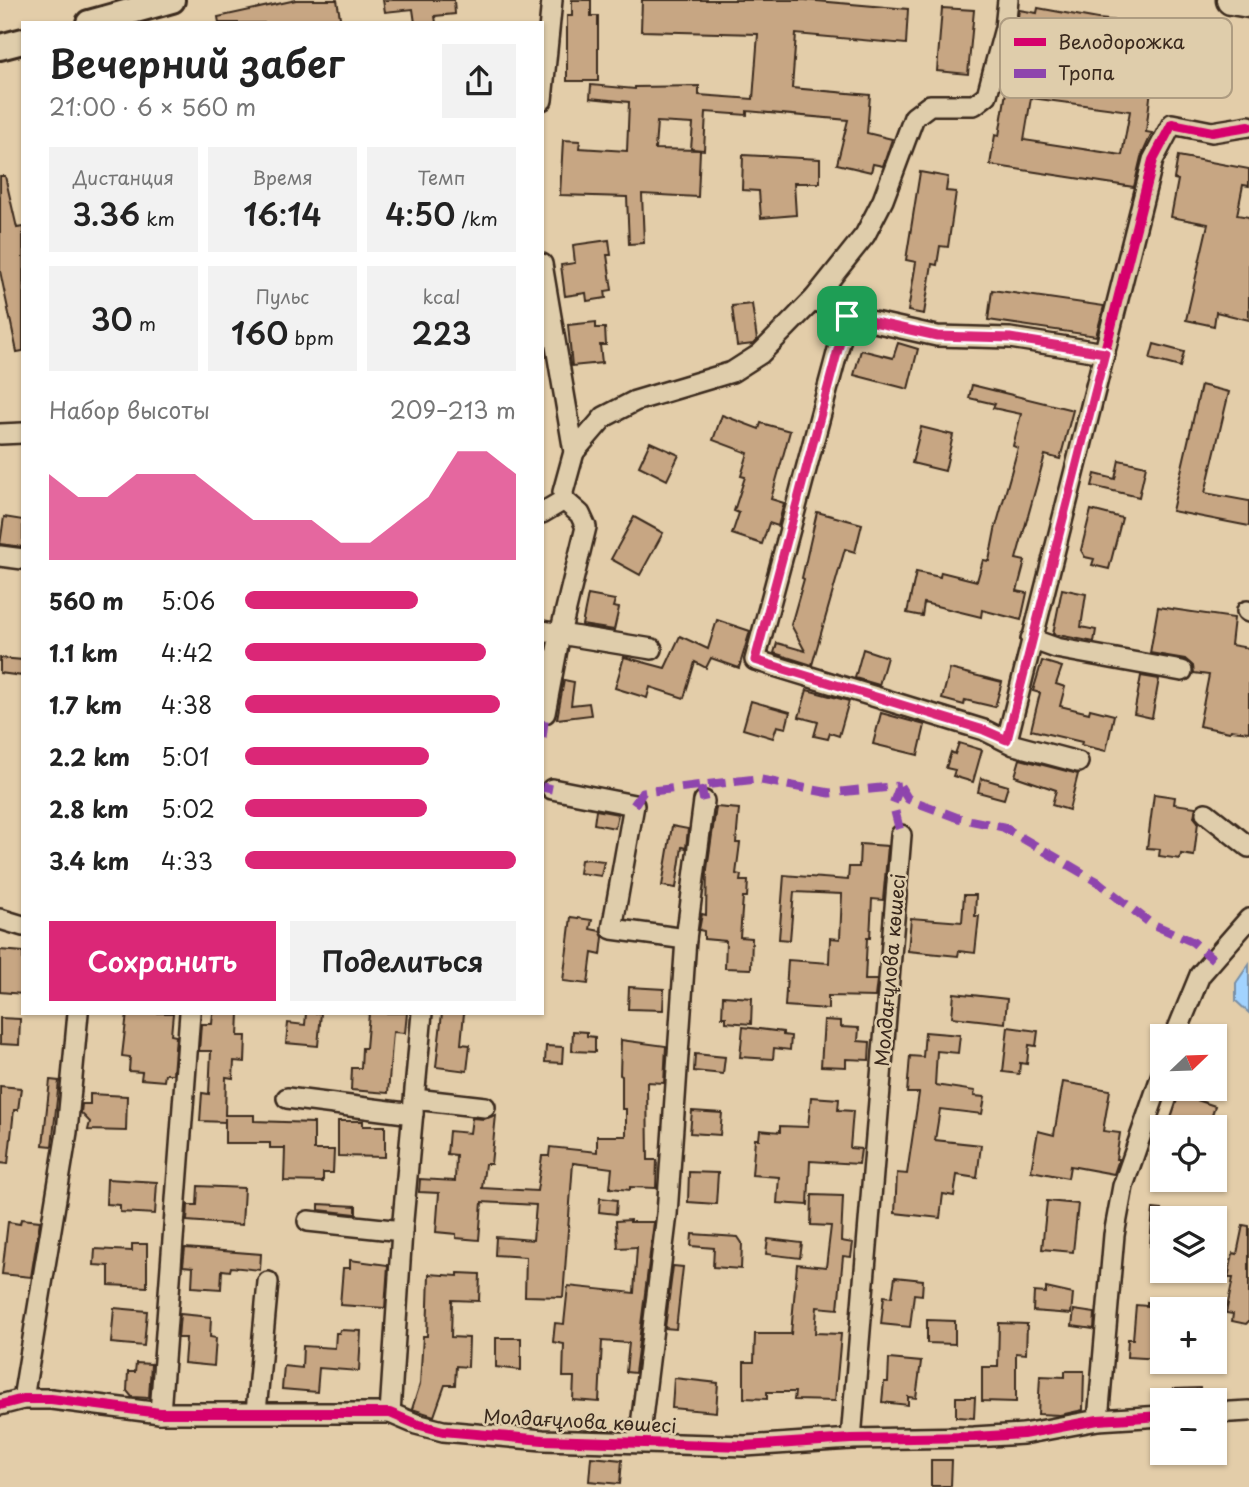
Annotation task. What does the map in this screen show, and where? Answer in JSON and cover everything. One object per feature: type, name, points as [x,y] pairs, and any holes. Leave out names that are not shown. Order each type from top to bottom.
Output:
[{"type":"highway","points":[[1231,0],[1249,3]]},
{"type":"main road","points":[[96,21],[172,0]]},
{"type":"main road","points":[[0,47],[21,42]]},
{"type":"street","points":[[544,80],[552,0]]},
{"type":"street","points":[[1006,18],[1008,0]]},
{"type":"street","points":[[545,713],[551,633],[586,527],[580,514],[564,500],[563,492],[575,452],[604,417],[635,401],[732,372],[760,354],[814,299],[865,235],[883,200],[915,117],[930,105],[974,105],[987,95],[1000,47]]},
{"type":"street","points":[[1007,740],[1153,160],[1172,124],[1212,132],[1249,126]]},
{"type":"street","points":[[544,275],[575,452]]},
{"type":"street","points":[[814,299],[847,316],[937,336],[1010,338],[1105,353]]},
{"type":"street","points":[[847,316],[755,660],[984,730],[1014,745],[1078,762]]},
{"type":"street","points":[[0,434],[21,433]]},
{"type":"street","points":[[544,512],[564,500]]},
{"type":"street","points":[[0,556],[21,559]]},
{"type":"street","points":[[551,633],[652,649]]},
{"type":"street","points":[[1031,639],[1056,648],[1182,671]]},
{"type":"street","points":[[552,789],[634,805],[612,929],[686,939]]},
{"type":"street","name":"Молдағұлова көшесі","points":[[639,1442],[667,1214],[686,939],[704,801]]},
{"type":"street","points":[[1206,813],[1249,847]]},
{"type":"street","name":"Молдағұлова көшесі","points":[[851,1439],[901,835]]},
{"type":"street","points":[[0,919],[21,925]]},
{"type":"street","points":[[1180,1024],[1200,975],[1249,919]]},
{"type":"street","points":[[23,1399],[67,1132],[78,1015]]},
{"type":"street","points":[[160,1413],[190,1015]]},
{"type":"street","points":[[390,1413],[402,1231],[422,1015]]},
{"type":"street","points":[[287,1098],[414,1107],[485,1107]]},
{"type":"street","points":[[1098,1420],[1114,1235],[1123,1185],[1153,1101]]},
{"type":"street","points":[[308,1221],[402,1231]]},
{"type":"street","points":[[256,1412],[268,1282]]},
{"type":"street","name":"Молдағұлова көшесі","points":[[0,1405],[23,1399],[51,1399],[160,1413],[390,1413],[443,1432],[542,1440],[745,1446],[851,1439],[999,1436],[1068,1427],[1098,1420],[1150,1417]]},
{"type":"street","points":[[1227,1412],[1249,1411]]},
{"type":"water","points":[[1249,964],[1249,1013],[1236,1001],[1236,983]]},
{"type":"building","points":[[296,0],[337,0],[341,21],[219,21],[218,17]]},
{"type":"building","points":[[383,0],[454,0],[455,14],[435,16],[436,21],[415,21],[413,9],[385,12]]},
{"type":"building","points":[[572,0],[591,0],[591,16],[598,16],[598,81],[567,81],[567,16],[572,16]]},
{"type":"building","points":[[642,0],[805,0],[908,9],[906,44],[796,34],[792,88],[870,95],[867,133],[892,139],[883,166],[873,164],[871,172],[837,164],[848,120],[747,111],[747,115],[706,112],[704,150],[691,149],[693,124],[657,122],[655,149],[700,150],[698,197],[642,194],[644,243],[629,244],[627,197],[560,195],[563,140],[580,141],[579,148],[627,151],[629,102],[590,98],[591,85],[635,89],[699,86],[699,95],[753,99],[758,34],[641,31]]},
{"type":"building","points":[[942,8],[974,10],[968,74],[937,71]]},
{"type":"building","points":[[1038,8],[1093,18],[1018,18],[1019,10],[1037,13]]},
{"type":"building","points":[[1005,98],[1031,98],[1150,98],[1146,132],[1152,133],[1141,157],[1134,187],[990,165],[995,135],[999,136]],"holes":[[[1031,98],[1130,111],[1122,155],[1024,140]]]},
{"type":"building","points":[[743,155],[820,159],[820,183],[794,183],[796,215],[761,218],[759,191],[742,190]]},
{"type":"building","points":[[1178,156],[1249,169],[1249,186],[1243,185],[1237,215],[1249,217],[1249,320],[1216,312],[1214,326],[1186,320],[1208,224],[1171,217],[1178,180],[1174,179]]},
{"type":"building","points":[[920,172],[948,177],[946,191],[956,192],[948,247],[940,246],[937,265],[932,264],[924,314],[908,311],[916,262],[906,260]]},
{"type":"building","points":[[0,176],[5,176],[17,228],[21,227],[21,351],[17,352],[0,271]]},
{"type":"building","points":[[609,240],[611,255],[607,255],[612,290],[605,291],[606,298],[587,301],[586,293],[565,296],[561,265],[575,263],[573,245]]},
{"type":"building","points":[[992,290],[1104,306],[1096,336],[988,320]]},
{"type":"building","points":[[752,304],[757,340],[753,344],[737,346],[732,306]]},
{"type":"building","points":[[596,322],[596,328],[605,328],[606,345],[600,345],[602,363],[572,366],[568,325]]},
{"type":"building","points":[[898,343],[918,349],[908,389],[854,375],[861,350],[893,358]]},
{"type":"building","points":[[1154,344],[1184,352],[1180,367],[1150,359]]},
{"type":"building","points":[[972,385],[1073,410],[1060,459],[1045,455],[1016,559],[1025,561],[1017,591],[1027,593],[1021,620],[982,610],[981,617],[924,603],[922,616],[907,613],[916,572],[940,577],[941,572],[977,581],[983,560],[989,561],[1018,448],[1013,446],[1021,414],[993,408],[995,404],[969,398]]},
{"type":"building","points":[[1201,385],[1229,392],[1205,493],[1249,501],[1249,526],[1172,511]]},
{"type":"building","points":[[722,415],[759,429],[761,423],[790,431],[771,499],[784,503],[778,526],[769,523],[762,544],[732,534],[739,513],[734,511],[745,477],[741,476],[748,453],[713,440]]},
{"type":"building","points":[[921,427],[953,435],[945,471],[912,463]]},
{"type":"building","points":[[650,442],[679,455],[667,480],[639,466]]},
{"type":"building","points":[[1119,460],[1146,466],[1139,497],[1092,486],[1095,474],[1115,479]]},
{"type":"building","points":[[1091,510],[1122,518],[1109,569],[1092,565],[1094,559],[1085,557],[1081,550]]},
{"type":"building","points":[[817,512],[862,524],[855,552],[845,549],[812,665],[774,653],[777,643],[805,651],[791,625],[804,579],[802,578]]},
{"type":"building","points":[[4,517],[21,520],[21,547],[0,544]]},
{"type":"building","points":[[634,517],[663,533],[640,575],[611,559]]},
{"type":"building","points":[[1062,589],[1086,594],[1081,627],[1096,630],[1094,642],[1053,634]]},
{"type":"building","points":[[588,595],[615,600],[613,607],[619,608],[614,630],[582,625]]},
{"type":"building","points":[[1158,607],[1234,618],[1231,645],[1249,648],[1249,732],[1230,732],[1199,726],[1209,675],[1194,673],[1193,666],[1185,659],[1150,653]]},
{"type":"building","points":[[717,620],[750,631],[739,668],[711,658],[706,668],[695,662],[684,698],[650,687],[647,698],[615,688],[624,657],[665,668],[680,636],[708,649]]},
{"type":"building","points":[[863,649],[887,657],[879,685],[855,678]]},
{"type":"building","points":[[0,658],[21,660],[21,676],[0,673]]},
{"type":"building","points":[[1042,661],[1062,667],[1056,684],[1065,687],[1060,706],[1089,713],[1090,709],[1114,715],[1106,751],[1081,745],[1082,742],[1031,730],[1040,693],[1033,691]]},
{"type":"building","points":[[950,669],[1002,682],[995,707],[965,700],[964,705],[942,699]]},
{"type":"building","points":[[1141,676],[1159,679],[1152,718],[1134,714]]},
{"type":"building","points":[[564,680],[574,682],[571,705],[589,703],[591,715],[557,719]]},
{"type":"building","points":[[807,690],[849,701],[839,736],[830,733],[828,739],[814,736],[818,722],[799,717]]},
{"type":"building","points":[[751,701],[790,712],[786,728],[777,726],[773,738],[743,729]]},
{"type":"building","points":[[881,713],[925,725],[918,755],[873,744]]},
{"type":"building","points":[[959,743],[982,750],[973,782],[953,776],[955,770],[946,768],[951,752],[955,754]]},
{"type":"building","points":[[1020,759],[1078,774],[1069,810],[1052,805],[1056,790],[1015,776]]},
{"type":"building","points":[[981,778],[1008,786],[1004,799],[978,792]]},
{"type":"building","points":[[1154,794],[1175,797],[1174,804],[1196,807],[1194,817],[1198,822],[1194,856],[1181,854],[1180,859],[1159,856],[1160,849],[1147,848]]},
{"type":"building","points":[[716,807],[739,809],[736,843],[740,843],[736,874],[741,875],[740,881],[748,881],[747,897],[743,897],[740,937],[752,938],[751,969],[725,968],[726,941],[704,939],[704,931],[699,930],[702,914],[706,915],[707,869]]},
{"type":"building","points":[[596,810],[618,814],[615,828],[594,824]]},
{"type":"building","points":[[672,826],[688,829],[686,848],[682,847],[676,888],[662,886]]},
{"type":"building","points":[[860,844],[888,846],[883,900],[872,899],[870,938],[867,938],[865,980],[877,980],[875,997],[828,996],[828,1009],[785,1006],[788,960],[829,963],[830,938],[840,939],[842,894],[794,892],[790,940],[779,939],[784,875],[848,880],[849,867],[859,867]]},
{"type":"building","points":[[581,860],[604,861],[601,876],[579,873]]},
{"type":"building","points":[[964,895],[976,895],[975,916],[979,916],[975,953],[959,951],[958,956],[908,951],[911,918],[962,922]]},
{"type":"building","points":[[571,917],[592,920],[590,929],[600,931],[603,937],[601,955],[592,953],[588,984],[563,981]]},
{"type":"building","points":[[0,950],[21,952],[21,994],[0,992]]},
{"type":"building","points":[[629,987],[664,989],[663,1010],[628,1009]]},
{"type":"building","points":[[954,993],[1007,999],[1005,1023],[952,1017]]},
{"type":"building","points":[[723,996],[752,998],[751,1024],[726,1022],[726,1017],[722,1017]]},
{"type":"building","points":[[127,1015],[173,1015],[171,1035],[176,1036],[173,1074],[165,1074],[164,1081],[141,1079],[142,1072],[129,1071],[130,1057],[122,1056]]},
{"type":"building","points":[[213,1015],[239,1015],[238,1036],[246,1036],[245,1062],[234,1061],[233,1078],[226,1077],[225,1115],[254,1115],[254,1121],[314,1123],[314,1150],[334,1150],[333,1173],[323,1173],[323,1182],[284,1181],[285,1148],[270,1148],[270,1143],[225,1143],[225,1122],[200,1121],[202,1093],[209,1094],[211,1051],[199,1051],[201,1024],[212,1024]]},
{"type":"building","points":[[306,1015],[321,1015],[318,1046],[286,1043],[288,1023],[305,1025]]},
{"type":"building","points":[[369,1015],[407,1015],[405,1033],[393,1032],[388,1093],[351,1090],[352,1068],[361,1068],[362,1048],[366,1048]]},
{"type":"building","points":[[442,1015],[464,1015],[461,1044],[470,1045],[467,1071],[436,1067]]},
{"type":"building","points":[[0,1018],[20,1019],[19,1045],[0,1044]]},
{"type":"building","points":[[824,1020],[841,1021],[841,1027],[859,1028],[858,1041],[870,1042],[869,1060],[846,1059],[846,1067],[821,1066]]},
{"type":"building","points":[[743,1027],[783,1032],[783,1035],[791,1036],[790,1050],[774,1048],[773,1059],[740,1057]]},
{"type":"building","points":[[1008,1027],[1038,1031],[1036,1046],[1029,1045],[1027,1064],[1020,1063],[1019,1074],[1003,1072]]},
{"type":"building","points":[[573,1031],[587,1032],[587,1036],[595,1037],[595,1052],[572,1051]]},
{"type":"building","points":[[925,1032],[960,1035],[958,1053],[937,1051],[935,1085],[975,1091],[974,1096],[985,1097],[982,1114],[940,1109],[935,1140],[981,1145],[977,1178],[957,1175],[954,1196],[943,1194],[940,1218],[895,1213],[897,1173],[907,1174],[919,1093],[907,1093],[910,1056],[923,1057]]},
{"type":"building","points":[[621,1040],[666,1046],[664,1083],[647,1082],[648,1160],[657,1160],[656,1188],[610,1188],[612,1168],[573,1163],[563,1297],[525,1296],[526,1257],[495,1255],[496,1237],[533,1240],[536,1205],[482,1202],[479,1240],[456,1238],[456,1234],[436,1232],[439,1193],[419,1192],[420,1179],[455,1181],[456,1155],[447,1154],[449,1131],[470,1133],[472,1118],[484,1119],[496,1115],[491,1164],[485,1164],[482,1188],[537,1191],[542,1156],[549,1156],[550,1147],[597,1152],[597,1136],[626,1136],[626,1109],[622,1109],[620,1075]]},
{"type":"building","points":[[546,1046],[563,1047],[562,1063],[545,1062]]},
{"type":"building","points":[[695,1054],[725,1057],[723,1074],[694,1071]]},
{"type":"building","points":[[50,1080],[59,1081],[52,1146],[43,1145]]},
{"type":"building","points":[[1063,1082],[1110,1090],[1103,1131],[1120,1133],[1116,1159],[1119,1159],[1114,1174],[1070,1166],[1068,1178],[1031,1171],[1038,1131],[1054,1135]]},
{"type":"building","points":[[0,1086],[21,1088],[18,1110],[14,1110],[8,1164],[0,1163]]},
{"type":"building","points":[[90,1094],[127,1096],[126,1131],[88,1130],[90,1122],[81,1113],[82,1104],[90,1104]]},
{"type":"building","points":[[811,1097],[839,1099],[838,1110],[853,1111],[850,1148],[861,1149],[859,1164],[810,1161],[808,1205],[777,1203],[779,1177],[752,1175],[755,1139],[759,1139],[760,1130],[780,1132],[780,1126],[808,1127]]},
{"type":"building","points":[[1177,1101],[1200,1101],[1215,1106],[1212,1115],[1172,1115]]},
{"type":"building","points":[[692,1111],[722,1113],[720,1135],[690,1133]]},
{"type":"building","points":[[338,1121],[363,1121],[363,1126],[385,1126],[385,1157],[338,1156]]},
{"type":"building","points":[[689,1172],[718,1173],[716,1204],[688,1202]]},
{"type":"building","points":[[107,1179],[157,1182],[155,1214],[120,1212],[120,1205],[106,1204]]},
{"type":"building","points":[[198,1186],[244,1188],[242,1225],[187,1221],[188,1205],[197,1205]]},
{"type":"building","points":[[812,1195],[843,1196],[841,1241],[853,1243],[851,1257],[843,1256],[838,1309],[817,1307],[815,1333],[841,1334],[835,1401],[794,1400],[795,1392],[767,1392],[767,1399],[744,1398],[744,1362],[754,1362],[755,1334],[791,1334],[797,1264],[826,1267],[831,1226],[811,1225]]},
{"type":"building","points":[[600,1198],[617,1200],[616,1214],[599,1212]]},
{"type":"building","points":[[1047,1201],[1078,1204],[1073,1252],[1042,1249]]},
{"type":"building","points":[[319,1204],[356,1206],[356,1214],[319,1210]]},
{"type":"building","points":[[21,1219],[40,1221],[31,1277],[2,1274],[8,1222],[20,1224]]},
{"type":"building","points":[[616,1221],[654,1222],[635,1373],[626,1372],[629,1343],[602,1341],[599,1402],[573,1400],[574,1377],[563,1377],[564,1344],[553,1342],[555,1323],[564,1324],[568,1286],[634,1293],[637,1247],[618,1248]]},
{"type":"building","points":[[1243,1225],[1249,1226],[1249,1321],[1246,1324],[1232,1321],[1233,1314],[1227,1313],[1233,1278],[1228,1278],[1233,1253],[1237,1254]]},
{"type":"building","points":[[692,1234],[738,1237],[742,1243],[741,1269],[713,1267],[714,1248],[691,1246]]},
{"type":"building","points":[[768,1239],[802,1243],[800,1258],[766,1254]]},
{"type":"building","points":[[132,1244],[147,1244],[147,1287],[109,1285],[109,1266],[94,1265],[95,1249],[132,1251]]},
{"type":"building","points":[[185,1248],[261,1254],[260,1270],[231,1267],[230,1271],[222,1270],[221,1289],[192,1287],[193,1267],[183,1266]]},
{"type":"building","points":[[350,1260],[388,1265],[385,1308],[340,1305],[343,1268],[350,1268]]},
{"type":"building","points":[[673,1266],[683,1267],[676,1329],[665,1328]]},
{"type":"building","points":[[458,1273],[480,1274],[479,1301],[452,1300],[451,1337],[469,1338],[468,1367],[456,1366],[455,1385],[445,1385],[434,1416],[412,1409],[420,1384],[423,1336],[427,1336],[429,1274],[458,1276]]},
{"type":"building","points":[[895,1277],[923,1280],[922,1295],[914,1294],[910,1327],[881,1324],[884,1296],[892,1297]]},
{"type":"building","points":[[1046,1288],[1073,1294],[1071,1314],[1033,1311],[1034,1292],[1046,1293]]},
{"type":"building","points":[[1147,1302],[1150,1302],[1150,1358],[1127,1357],[1128,1339],[1133,1339],[1136,1305],[1147,1306]]},
{"type":"building","points":[[114,1308],[147,1311],[144,1346],[111,1343]]},
{"type":"building","points":[[1074,1310],[1095,1313],[1094,1329],[1072,1326]]},
{"type":"building","points":[[180,1314],[211,1317],[210,1337],[216,1338],[214,1366],[184,1363],[186,1338],[178,1338]]},
{"type":"building","points":[[927,1320],[955,1321],[955,1344],[927,1343]]},
{"type":"building","points":[[999,1323],[1027,1324],[1026,1354],[1016,1353],[1016,1402],[982,1401],[982,1367],[998,1367]]},
{"type":"building","points":[[340,1330],[361,1331],[359,1371],[319,1368],[317,1392],[282,1389],[284,1366],[302,1368],[303,1346],[335,1348],[336,1333]]},
{"type":"building","points":[[496,1338],[521,1338],[521,1370],[496,1367]]},
{"type":"building","points":[[889,1359],[921,1362],[916,1398],[908,1397],[908,1405],[882,1402],[884,1382],[888,1382]]},
{"type":"building","points":[[136,1363],[151,1364],[149,1398],[132,1397],[127,1391],[128,1372],[135,1372]]},
{"type":"building","points":[[1065,1371],[1084,1371],[1083,1410],[1060,1415],[1038,1414],[1040,1376],[1065,1377]]},
{"type":"building","points":[[674,1378],[718,1383],[716,1412],[672,1408]]},
{"type":"building","points":[[956,1397],[975,1397],[974,1418],[956,1417]]},
{"type":"building","points":[[591,1457],[622,1460],[620,1484],[589,1481]]},
{"type":"building","points":[[931,1460],[952,1460],[951,1486],[931,1486]]},
{"type":"marked path","points":[[544,721],[545,713]]},
{"type":"marked path","points":[[634,805],[643,792],[756,779],[830,793],[900,786]]},
{"type":"marked path","points":[[900,786],[908,799],[958,818],[1003,827],[1098,882],[1150,923],[1193,942],[1213,959]]},
{"type":"marked path","points":[[900,786],[893,804],[901,835]]},
{"type":"marked path","points":[[544,787],[552,789]]},
{"type":"marked path","points":[[701,787],[704,801]]},
{"type":"cycle path","points":[[1007,740],[1153,160],[1172,124],[1212,132],[1249,126]]},
{"type":"cycle path","points":[[0,1405],[23,1399],[51,1399],[160,1413],[390,1413],[443,1431],[543,1440],[745,1446],[851,1439],[1023,1434],[1098,1420],[1150,1417]]},
{"type":"route","points":[[847,316],[937,336],[1010,338],[1105,353],[1007,740],[984,730],[755,660],[847,316]]}]
